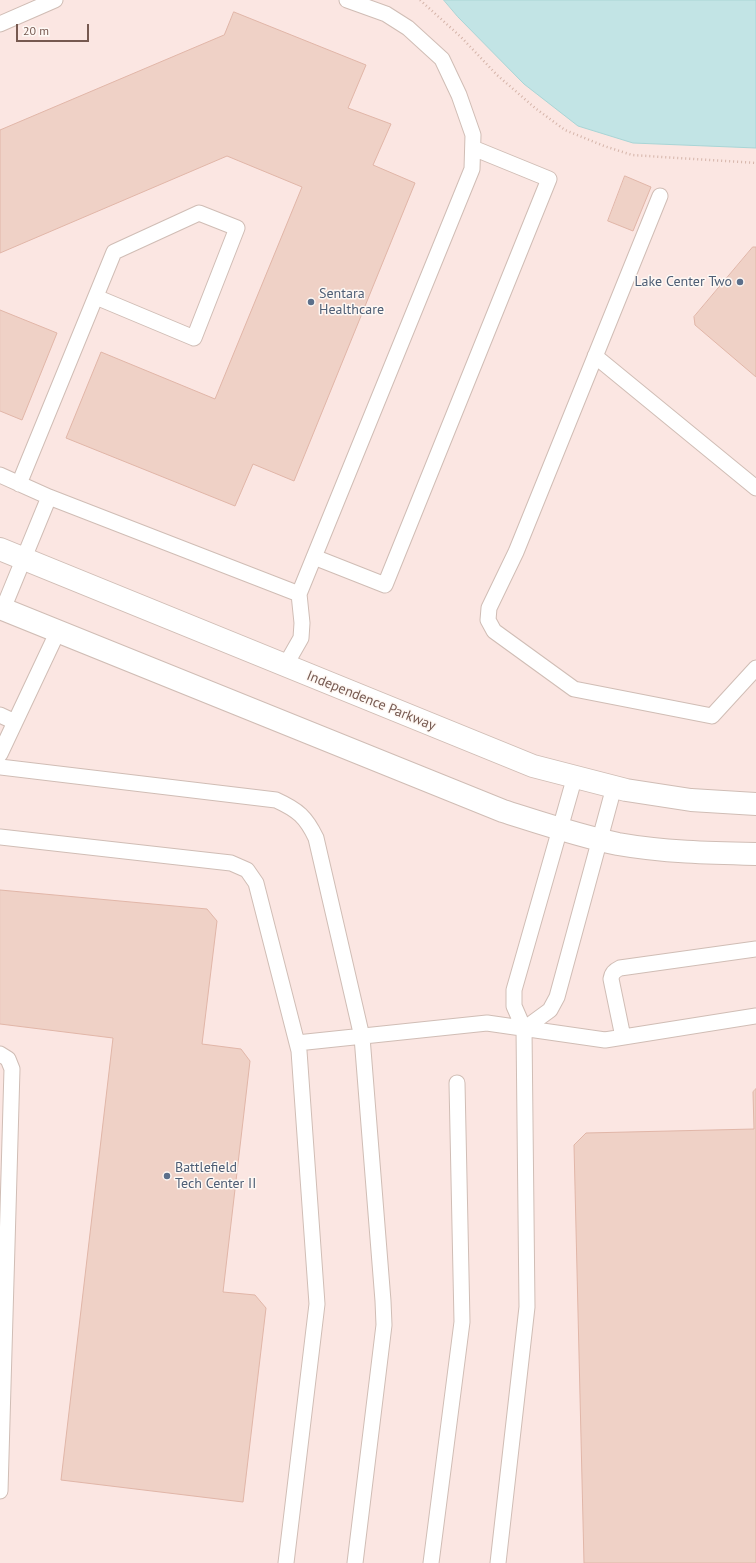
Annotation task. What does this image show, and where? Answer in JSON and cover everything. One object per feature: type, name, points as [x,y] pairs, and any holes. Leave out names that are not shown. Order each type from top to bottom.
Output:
[{"type":"street","name":"Independence Parkway","points":[[0,549],[526,763],[626,790],[691,800],[756,804]]},
{"type":"street","points":[[1,608],[503,811],[560,829],[619,844],[685,852],[756,854]]},
{"type":"lane","points":[[0,24],[55,0]]},
{"type":"lane","points":[[285,666],[301,638],[302,623],[299,594],[472,169],[473,135],[459,95],[442,59],[408,28],[386,14],[347,0]]},
{"type":"lane","points":[[314,556],[385,585],[549,179],[473,148]]},
{"type":"lane","points":[[660,196],[516,552],[489,608],[488,620],[494,631],[574,689],[712,716],[756,668]]},
{"type":"lane","points":[[19,484],[114,252],[199,213],[237,228],[194,338],[96,297]]},
{"type":"lane","points":[[595,356],[756,488]]},
{"type":"lane","points":[[0,475],[49,497],[299,594]]},
{"type":"lane","points":[[1,608],[49,497]]},
{"type":"lane","points":[[0,754],[58,631]]},
{"type":"lane","points":[[0,715],[16,722]]},
{"type":"lane","points":[[0,767],[276,800],[293,808],[308,823],[316,838],[362,1036],[384,1325],[355,1563]]},
{"type":"lane","points":[[498,1563],[527,1307],[524,1029],[514,1006],[514,990],[575,776]]},
{"type":"lane","points":[[524,1029],[550,1010],[557,997],[614,786]]},
{"type":"lane","points":[[0,837],[231,863],[248,870],[256,883],[299,1051],[317,1304],[286,1563]]},
{"type":"lane","points":[[623,1037],[611,979],[615,970],[620,968],[756,949]]},
{"type":"lane","points":[[297,1043],[487,1024],[605,1040],[756,1016]]},
{"type":"lane","points":[[0,1054],[8,1059],[12,1069],[0,1491]]},
{"type":"lane","points":[[431,1563],[462,1322],[457,1083]]},
{"type":"path","points":[[420,0],[461,37],[496,74],[535,108],[565,130],[604,146],[632,155],[756,164]]},
{"type":"shaded area","points":[[0,0],[756,0],[756,1563],[0,1563]]},
{"type":"water","points":[[444,0],[756,0],[756,148],[633,143],[578,126],[524,84],[458,17]]},
{"type":"building","name":"Sentara Healthcare","points":[[234,12],[366,65],[348,108],[391,124],[373,165],[415,183],[294,481],[253,464],[235,506],[66,438],[101,352],[215,399],[302,187],[227,156],[0,253],[0,130],[224,35]]},
{"type":"building","points":[[625,176],[651,187],[633,231],[608,221]]},
{"type":"building","name":"Lake Center Two","points":[[753,247],[756,247],[756,377],[695,325],[694,317]]},
{"type":"building","points":[[0,310],[57,333],[22,420],[0,411]]},
{"type":"building","name":"Battlefield Tech Center II","points":[[0,890],[207,909],[217,921],[202,1044],[241,1049],[250,1061],[223,1292],[255,1295],[266,1308],[243,1502],[61,1480],[113,1038],[0,1024]]},
{"type":"building","points":[[756,1089],[756,1563],[584,1563],[574,1145],[586,1133],[754,1129],[753,1092]]},
{"type":"place","name":"Lake Center Two","points":[[740,282]]},
{"type":"place","name":"Sentara Healthcare","points":[[311,302]]},
{"type":"place","name":"Battlefield Tech Center II","points":[[167,1176]]}]
